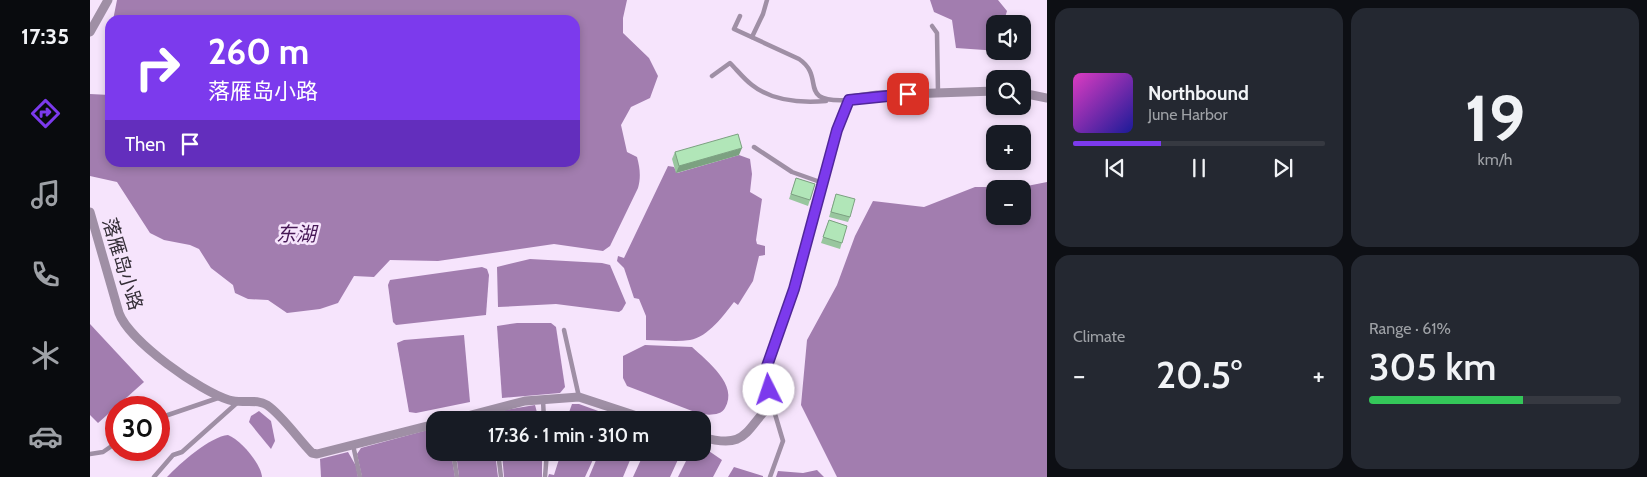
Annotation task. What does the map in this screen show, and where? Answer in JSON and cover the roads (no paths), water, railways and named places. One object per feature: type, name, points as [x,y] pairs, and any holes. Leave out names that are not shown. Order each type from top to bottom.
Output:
[{"type":"street","points":[[90,32],[108,0]]},
{"type":"street","points":[[711,439],[723,442],[738,440],[772,403],[766,378],[767,366],[797,282],[837,130],[849,100],[877,95],[986,91]]},
{"type":"street","points":[[1031,95],[1047,98]]},
{"type":"street","name":"落雁岛小路","points":[[90,212],[119,314],[125,324],[154,355],[222,397],[238,401],[253,401],[268,406],[314,454],[426,426]]},
{"type":"street","points":[[486,411],[543,400],[579,397],[622,411]]},
{"type":"lane","points":[[752,37],[763,14],[767,0]]},
{"type":"lane","points":[[740,16],[734,29],[803,61],[810,68],[816,92],[828,101]]},
{"type":"lane","points":[[932,26],[937,33],[938,93]]},
{"type":"lane","points":[[712,76],[730,63],[752,85],[780,97],[801,102],[849,100]]},
{"type":"lane","points":[[754,147],[792,172],[823,183]]},
{"type":"lane","points":[[564,330],[579,397]]},
{"type":"lane","points":[[170,414],[222,397]]},
{"type":"lane","points":[[543,400],[544,411]]},
{"type":"lane","points":[[154,477],[173,455],[182,452],[238,401]]},
{"type":"lane","points":[[770,477],[783,440],[772,403]]},
{"type":"lane","points":[[353,445],[360,477]]},
{"type":"lane","points":[[90,454],[105,451]]},
{"type":"lane","points":[[454,461],[457,477]]},
{"type":"lane","points":[[499,461],[501,477]]},
{"type":"lane","points":[[545,477],[546,461]]},
{"type":"water","name":"东湖","points":[[117,0],[627,0],[623,18],[623,33],[649,58],[658,76],[650,98],[631,107],[621,125],[627,152],[637,157],[640,172],[638,188],[610,246],[603,251],[554,244],[438,261],[390,260],[374,277],[354,276],[338,303],[320,309],[287,313],[268,300],[248,299],[235,293],[233,285],[211,268],[199,249],[190,245],[164,240],[150,233],[117,182],[90,176],[90,94],[105,95],[105,167],[580,167],[580,15],[114,15]]},
{"type":"water","points":[[930,0],[998,0],[1007,11],[1006,15],[986,15],[986,50],[956,48],[952,20],[934,12]]},
{"type":"water","points":[[739,155],[750,159],[752,174],[750,192],[762,199],[756,240],[757,244],[765,246],[765,255],[759,256],[753,281],[738,305],[734,302],[715,325],[703,335],[685,341],[646,340],[646,316],[639,299],[634,298],[624,268],[617,261],[618,256],[624,258],[668,166],[674,167],[677,173]]},
{"type":"water","points":[[1047,182],[1047,477],[837,477],[801,405],[807,340],[837,285],[855,236],[873,201],[924,207],[975,187],[986,187],[986,225],[1031,225],[1031,185]]},
{"type":"water","points":[[530,259],[610,265],[626,303],[619,312],[556,304],[498,307],[497,267]]},
{"type":"water","points":[[482,267],[487,269],[489,275],[486,315],[396,325],[393,322],[388,285],[390,280]]},
{"type":"water","points":[[517,323],[551,323],[556,327],[565,387],[560,393],[502,398],[497,326]]},
{"type":"water","points":[[90,324],[144,382],[128,396],[105,396],[105,417],[98,423],[90,415]]},
{"type":"water","points":[[464,335],[470,402],[416,413],[409,412],[397,343],[404,340]]},
{"type":"water","points":[[645,345],[692,347],[713,366],[725,382],[728,399],[725,408],[721,412],[711,414],[711,411],[692,411],[627,386],[623,378],[623,356]]},
{"type":"water","points":[[572,404],[579,404],[598,411],[570,411]]},
{"type":"water","points":[[535,405],[537,411],[499,411]]},
{"type":"water","points":[[259,411],[271,421],[275,441],[271,449],[249,422],[251,416]]},
{"type":"water","points":[[426,430],[426,461],[452,461],[455,477],[362,477],[357,454],[361,448]]},
{"type":"water","points":[[228,435],[239,442],[250,453],[262,477],[167,477],[204,445]]},
{"type":"water","points":[[348,452],[356,466],[358,477],[321,477],[320,459]]},
{"type":"water","points":[[711,452],[722,460],[713,477],[678,477],[686,461],[711,461]]},
{"type":"water","points":[[457,461],[496,461],[498,477],[459,477]]},
{"type":"water","points":[[503,461],[542,461],[542,477],[504,477]]},
{"type":"water","points":[[558,461],[592,461],[585,477],[548,477],[549,474],[554,475]]},
{"type":"water","points":[[596,461],[630,461],[623,477],[589,477]]},
{"type":"water","points":[[640,461],[677,461],[670,477],[633,477]]},
{"type":"water","points":[[734,467],[763,476],[763,477],[728,477]]},
{"type":"water","points":[[817,470],[824,477],[776,477],[778,471],[803,473]]}]
